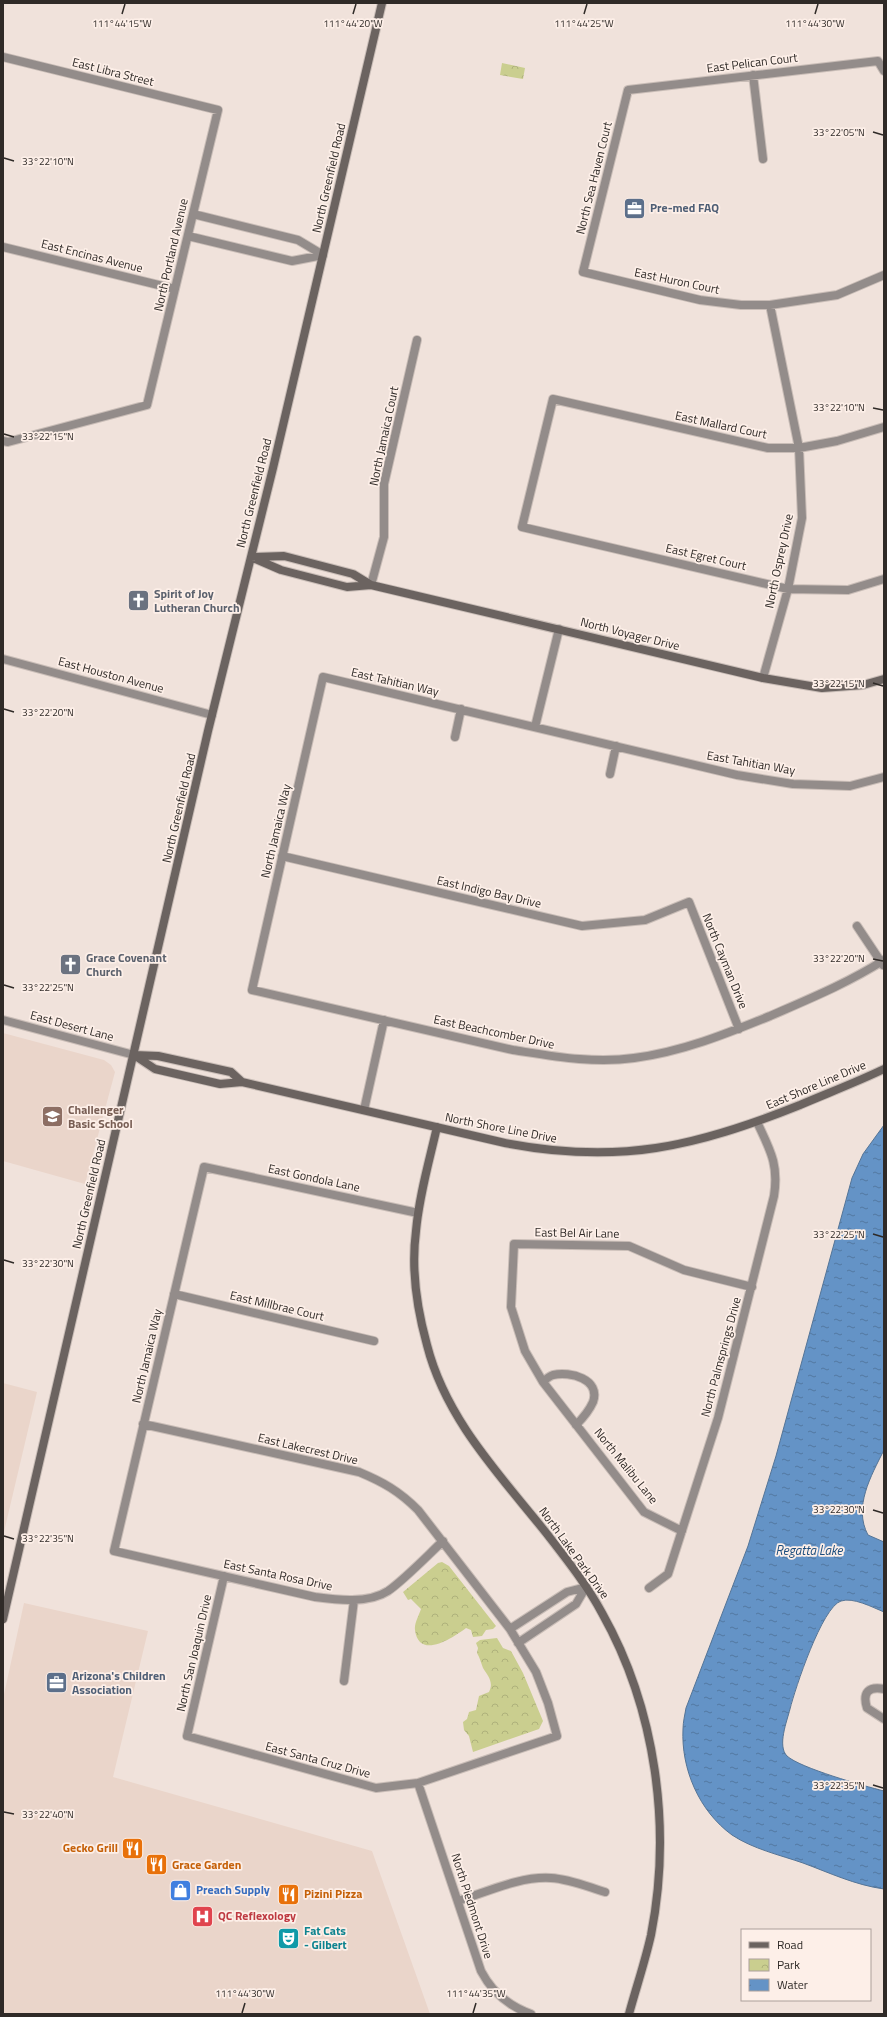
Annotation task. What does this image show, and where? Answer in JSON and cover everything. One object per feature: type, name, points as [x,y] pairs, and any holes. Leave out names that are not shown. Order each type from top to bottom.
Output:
[{"type":"street","name":"North Greenfield Road","points":[[3,1619],[212,715],[251,557],[382,3]]},
{"type":"street","name":"East Libra Street","points":[[3,57],[218,110]]},
{"type":"street","name":"East Pelican Court","points":[[628,90],[878,61],[884,71]]},
{"type":"street","points":[[753,75],[763,159]]},
{"type":"street","name":"North Sea Haven Court","points":[[582,272],[628,90]]},
{"type":"street","name":"North Portland Avenue","points":[[3,441],[8,442],[147,405],[218,110]]},
{"type":"street","points":[[193,214],[298,240],[323,255]]},
{"type":"street","points":[[188,236],[292,261],[323,255]]},
{"type":"street","name":"East Encinas Avenue","points":[[3,247],[175,289]]},
{"type":"street","name":"East Huron Court","points":[[582,272],[700,300],[741,305],[770,305],[837,295],[884,275]]},
{"type":"street","name":"North Osprey Drive","points":[[763,678],[788,589],[802,518],[799,448],[770,305]]},
{"type":"street","name":"North Jamaica Court","points":[[371,585],[384,537],[384,484],[417,340]]},
{"type":"street","name":"East Mallard Court","points":[[522,527],[553,399],[761,447],[799,448],[837,441],[884,427]]},
{"type":"street","name":"East Egret Court","points":[[522,527],[788,589],[848,590],[884,579]]},
{"type":"street","name":"North Voyager Drive","points":[[251,557],[284,556],[353,574],[371,585]]},
{"type":"street","name":"North Voyager Drive","points":[[251,557],[281,570],[347,587],[371,585],[763,678],[822,688],[863,684],[884,679]]},
{"type":"street","points":[[535,727],[559,629]]},
{"type":"street","name":"East Houston Avenue","points":[[3,659],[212,715]]},
{"type":"street","name":"East Tahitian Way","points":[[324,677],[737,775],[793,784],[850,786],[884,778]]},
{"type":"street","name":"North Jamaica Way","points":[[252,990],[324,677]]},
{"type":"street","points":[[455,737],[461,709]]},
{"type":"street","points":[[610,774],[616,746]]},
{"type":"street","name":"East Indigo Bay Drive","points":[[282,856],[582,926],[645,920],[689,902]]},
{"type":"street","name":"North Cayman Drive","points":[[689,902],[739,1029]]},
{"type":"street","points":[[857,926],[883,962]]},
{"type":"street","name":"East Beachcomber Drive","points":[[252,990],[513,1050],[554,1057],[596,1060],[633,1058],[674,1050],[739,1029],[839,986],[883,962]]},
{"type":"street","name":"East Desert Lane","points":[[3,1020],[134,1055]]},
{"type":"street","points":[[364,1110],[384,1020]]},
{"type":"street","name":"North Shore Line Drive","points":[[134,1055],[155,1069],[220,1084],[242,1082],[537,1149],[594,1153],[641,1151],[670,1147],[712,1137],[757,1122]]},
{"type":"street","name":"North Shore Line Drive","points":[[134,1055],[158,1056],[231,1072],[242,1082]]},
{"type":"street","name":"East Shore Line Drive","points":[[757,1122],[884,1069]]},
{"type":"street","name":"North Palmsprings Drive","points":[[649,1588],[668,1574],[718,1418],[752,1287],[776,1184],[776,1170],[773,1156],[757,1122]]},
{"type":"street","name":"North Lake Park Drive","points":[[437,1127],[418,1213],[415,1251],[416,1291],[427,1347],[442,1387],[459,1420],[471,1439],[565,1557],[602,1613],[616,1640],[636,1692],[648,1737],[659,1802],[660,1836],[657,1891],[650,1936],[629,2014]]},
{"type":"street","name":"North Jamaica Way","points":[[114,1551],[204,1168]]},
{"type":"street","name":"East Gondola Lane","points":[[204,1168],[418,1213]]},
{"type":"street","name":"East Bel Air Lane","points":[[514,1244],[629,1246],[684,1270],[752,1287]]},
{"type":"street","name":"North Malibu Lane","points":[[514,1244],[511,1307],[525,1351],[543,1382],[644,1512],[682,1531]]},
{"type":"street","name":"East Millbrae Court","points":[[174,1294],[374,1341]]},
{"type":"street","name":"North Malibu Lane","points":[[543,1382],[552,1375],[562,1374],[576,1376],[588,1381],[593,1389],[593,1401],[587,1413],[576,1425]]},
{"type":"street","name":"East Lakecrest Drive","points":[[143,1424],[359,1472],[380,1481],[401,1493],[418,1510],[510,1628],[536,1672],[548,1703],[557,1736]]},
{"type":"street","name":"East Santa Rosa Drive","points":[[114,1551],[315,1596],[338,1600],[354,1600],[387,1591],[443,1541]]},
{"type":"street","name":"North San Joaquin Drive","points":[[187,1736],[224,1576]]},
{"type":"street","points":[[510,1628],[567,1592],[586,1587]]},
{"type":"street","points":[[518,1643],[576,1604],[586,1587]]},
{"type":"street","points":[[344,1681],[354,1600]]},
{"type":"street","points":[[884,1689],[874,1687],[869,1689],[865,1694],[867,1708],[884,1719]]},
{"type":"street","name":"East Santa Cruz Drive","points":[[187,1736],[376,1788],[418,1783],[557,1736]]},
{"type":"street","name":"North Piedmont Drive","points":[[418,1783],[476,1958],[488,1985],[498,1996],[513,2006],[531,2014]]},
{"type":"street","points":[[458,1901],[523,1881],[538,1878],[552,1878],[571,1881],[606,1892]]},
{"type":"shaded area","name":"Challenger Basic School","points":[[3,1033],[104,1060],[111,1065],[115,1072],[85,1184],[3,1161]]},
{"type":"shaded area","points":[[3,1383],[37,1392],[3,1536]]},
{"type":"shaded area","points":[[24,1603],[148,1631],[113,1777],[372,1851],[430,2014],[3,2014],[3,1699]]},
{"type":"green space","points":[[502,63],[525,68],[523,79],[500,75]]},
{"type":"green space","points":[[442,1562],[449,1566],[496,1626],[493,1629],[486,1630],[482,1636],[473,1637],[471,1630],[466,1628],[446,1641],[438,1644],[423,1644],[418,1639],[415,1628],[421,1609],[411,1599],[408,1600],[403,1592],[438,1563]]},
{"type":"green space","points":[[497,1638],[503,1648],[511,1651],[523,1673],[543,1721],[539,1729],[473,1752],[469,1736],[464,1730],[463,1722],[467,1719],[469,1712],[476,1710],[479,1696],[489,1692],[491,1685],[490,1679],[483,1668],[477,1653],[478,1648],[476,1643],[480,1640]]},
{"type":"water","name":"Regatta Lake","points":[[884,1125],[884,1450],[869,1481],[863,1503],[862,1514],[868,1535],[884,1542],[884,1612],[851,1600],[841,1601],[834,1607],[818,1633],[803,1668],[785,1727],[783,1746],[784,1752],[787,1756],[805,1766],[884,1791],[884,1889],[853,1882],[833,1875],[749,1844],[732,1835],[710,1814],[694,1788],[685,1759],[683,1729],[686,1708],[748,1546],[776,1456],[852,1178],[863,1154]]},
{"type":"place","name":"Pre-med FAQ","points":[[635,208]]},
{"type":"place","name":"Spirit of Joy Lutheran Church","points":[[138,601]]},
{"type":"place","name":"Grace Covenant Church","points":[[70,965]]},
{"type":"place","name":"Challenger Basic School","points":[[53,1117]]},
{"type":"place","name":"Arizona's Children Association","points":[[57,1683]]},
{"type":"place","name":"Gecko Grill","points":[[133,1848]]},
{"type":"place","name":"Grace Garden","points":[[156,1865]]},
{"type":"place","name":"Preach Supply","points":[[180,1890]]},
{"type":"place","name":"Pizini Pizza","points":[[288,1894]]},
{"type":"place","name":"QC Reflexology","points":[[203,1916]]},
{"type":"place","name":"Fat Cats - Gilbert","points":[[288,1938]]}]
